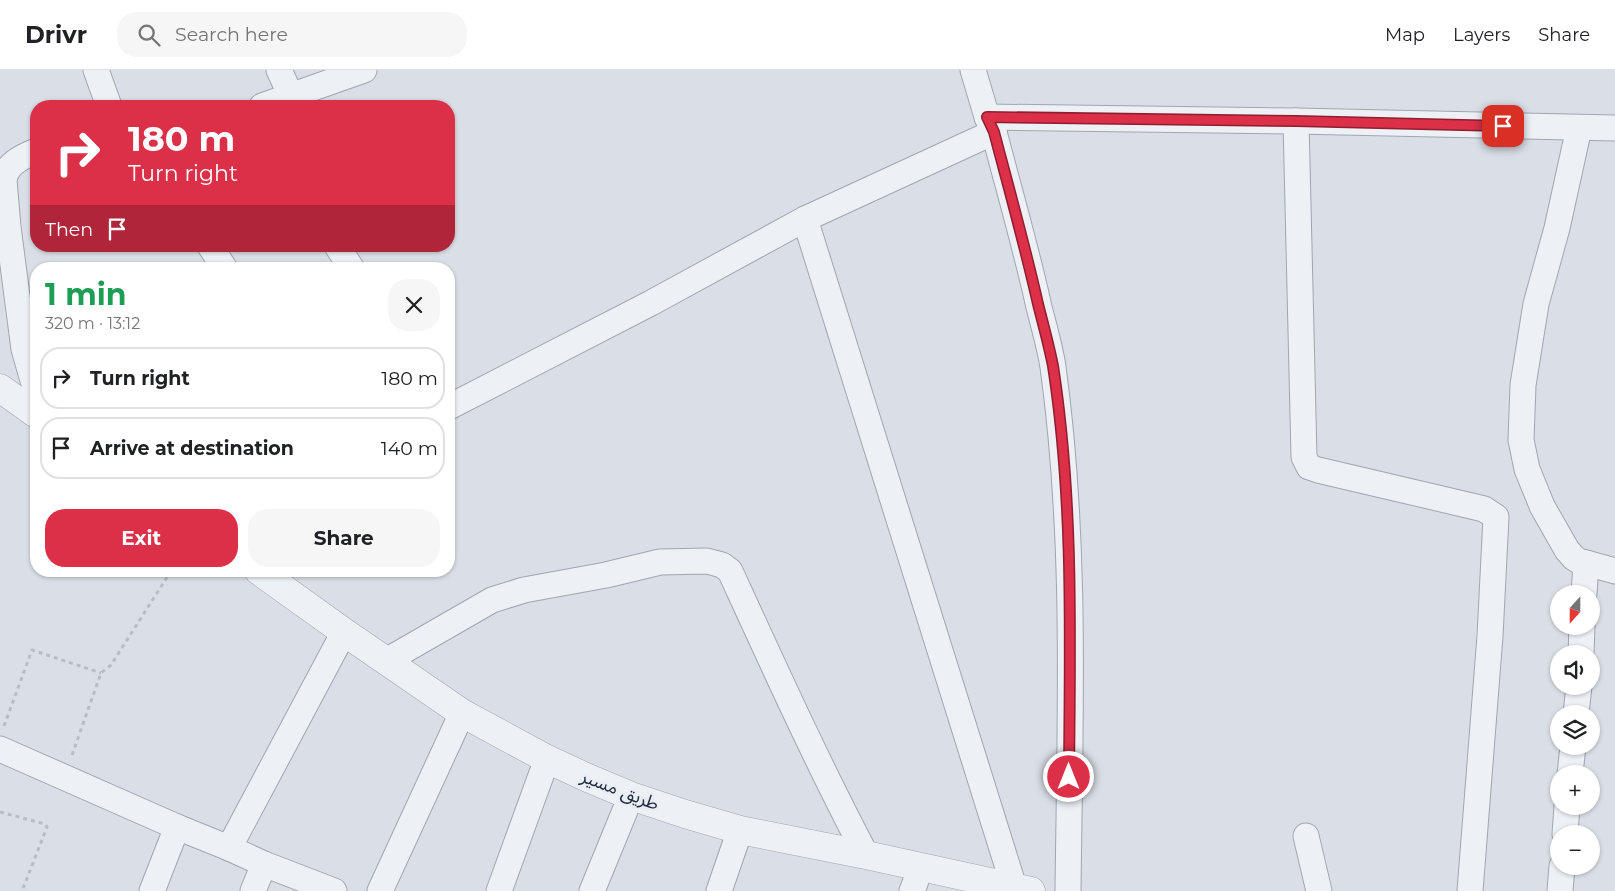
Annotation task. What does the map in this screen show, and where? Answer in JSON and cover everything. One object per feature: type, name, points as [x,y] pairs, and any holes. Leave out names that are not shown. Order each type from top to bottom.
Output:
[{"type":"street","points":[[96,70],[107,100]]},
{"type":"street","points":[[279,70],[291,96]]},
{"type":"street","points":[[973,70],[1030,265],[1052,365],[1064,461],[1069,546],[1070,642],[1068,891]]},
{"type":"street","points":[[279,100],[356,72]]},
{"type":"street","points":[[1296,121],[1304,456],[1306,462],[1309,467],[1318,470],[1484,509],[1496,517],[1490,636],[1470,891]]},
{"type":"street","points":[[455,405],[805,219],[990,124],[1296,121],[1615,128]]},
{"type":"street","points":[[1578,128],[1557,228],[1536,304],[1523,385],[1521,440],[1527,469],[1542,506],[1567,550],[1574,558],[1615,571]]},
{"type":"street","points":[[30,154],[9,167],[4,180],[8,227],[24,349],[30,370]]},
{"type":"street","points":[[805,219],[1020,890]]},
{"type":"street","points":[[0,388],[30,410]]},
{"type":"street","points":[[386,661],[492,600],[524,590],[606,575],[660,562],[707,561],[722,565],[730,571],[768,657],[831,788],[866,855]]},
{"type":"street","points":[[1585,585],[1586,563]]},
{"type":"street","name":"طريق مسير","points":[[267,577],[462,713],[547,759],[631,796],[740,830],[866,855],[916,879],[1020,890]]},
{"type":"street","points":[[229,848],[344,632]]},
{"type":"street","points":[[380,891],[462,713]]},
{"type":"street","points":[[2,738],[65,777],[264,864],[334,891]]},
{"type":"street","points":[[499,891],[547,759]]},
{"type":"street","points":[[592,891],[631,796]]},
{"type":"street","points":[[152,891],[177,827]]},
{"type":"street","points":[[720,891],[740,830]]},
{"type":"street","points":[[1306,836],[1319,891]]},
{"type":"street","points":[[253,891],[264,864]]},
{"type":"street","points":[[1560,891],[1561,875]]},
{"type":"path","points":[[65,777],[101,672],[111,665],[167,577]]},
{"type":"path","points":[[2,738],[32,650],[101,672]]},
{"type":"path","points":[[0,812],[45,824],[47,827],[22,891]]},
{"type":"route","points":[[1069,777],[1069,546],[1064,461],[1052,365],[1030,265],[994,132],[987,117],[1503,126]]}]
